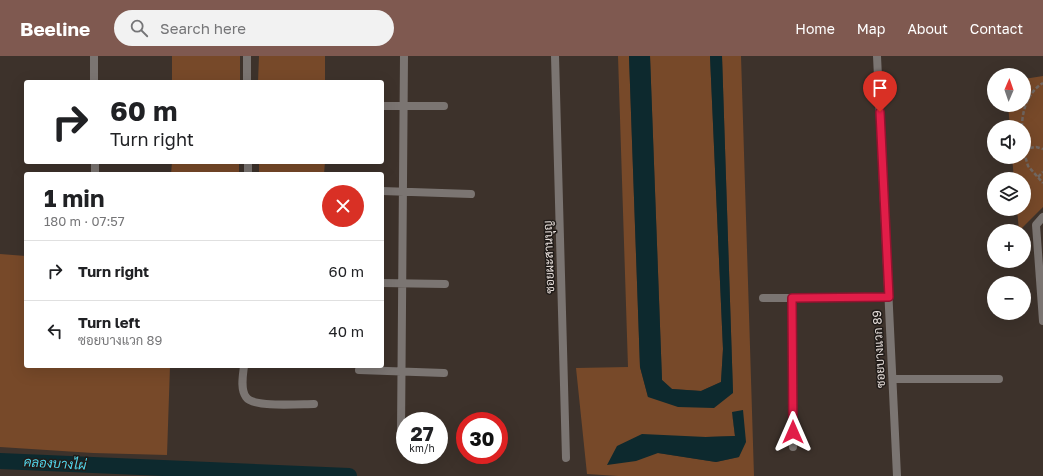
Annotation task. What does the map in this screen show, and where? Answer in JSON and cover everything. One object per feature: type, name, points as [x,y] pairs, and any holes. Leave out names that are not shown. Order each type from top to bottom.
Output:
[{"type":"street","points":[[94,56],[94,80]]},
{"type":"street","points":[[247,56],[247,80]]},
{"type":"street","points":[[401,412],[404,56]]},
{"type":"street","name":"ซอยผะสานบุญ","points":[[555,56],[566,458]]},
{"type":"street","name":"ซอยบางแวก 89","points":[[878,56],[897,475]]},
{"type":"street","points":[[384,106],[444,106]]},
{"type":"street","points":[[384,191],[471,194]]},
{"type":"street","points":[[1043,217],[1036,225],[1043,321]]},
{"type":"street","points":[[384,282],[445,284]]},
{"type":"street","points":[[763,298],[889,297]]},
{"type":"street","points":[[792,298],[793,447]]},
{"type":"street","points":[[244,368],[242,386],[245,397],[252,402],[262,404],[314,404]]},
{"type":"street","points":[[359,370],[444,373]]},
{"type":"street","points":[[893,378],[999,379]]},
{"type":"path","points":[[1022,120],[1028,98],[1043,83]]},
{"type":"path","points":[[1031,148],[1036,147],[1043,149]]},
{"type":"path","points":[[1027,164],[1043,183]]},
{"type":"path","points":[[1038,177],[1043,172]]},
{"type":"shaded area","points":[[172,56],[240,56],[240,80],[172,80]]},
{"type":"shaded area","points":[[259,56],[325,56],[325,80],[258,80]]},
{"type":"shaded area","points":[[618,56],[629,56],[640,367],[648,397],[733,393],[722,56],[741,56],[754,476],[618,476],[587,474],[576,368],[628,367]],"holes":[[[732,412],[739,457],[716,462],[658,453],[706,437],[735,436]]]},
{"type":"shaded area","points":[[650,56],[710,56],[723,349],[721,382],[701,391],[672,389],[662,380]]},
{"type":"shaded area","points":[[1043,76],[1043,207],[1026,224],[1018,224],[1018,216],[1031,216],[1031,172],[1013,172],[1013,164],[1031,164],[1031,120],[1009,120],[1009,112],[1031,112],[1031,78]]},
{"type":"shaded area","points":[[172,164],[239,164],[239,172],[171,172]]},
{"type":"shaded area","points":[[259,164],[325,164],[324,172],[259,172]]},
{"type":"shaded area","points":[[0,254],[24,256],[24,368],[170,368],[167,455],[93,453],[0,447]]},
{"type":"water","points":[[629,56],[650,56],[662,380],[672,389],[701,391],[721,382],[723,349],[710,56],[722,56],[733,393],[714,408],[678,407],[648,397],[640,367]]},
{"type":"water","points":[[743,410],[746,442],[739,457],[716,462],[658,453],[636,461],[607,465],[617,446],[642,434],[706,437],[735,436],[732,412]]},
{"type":"waterway","name":"คลองบางไผ่","points":[[0,461],[349,476]]},
{"type":"route","points":[[793,432],[792,298],[889,297],[880,112]]}]
